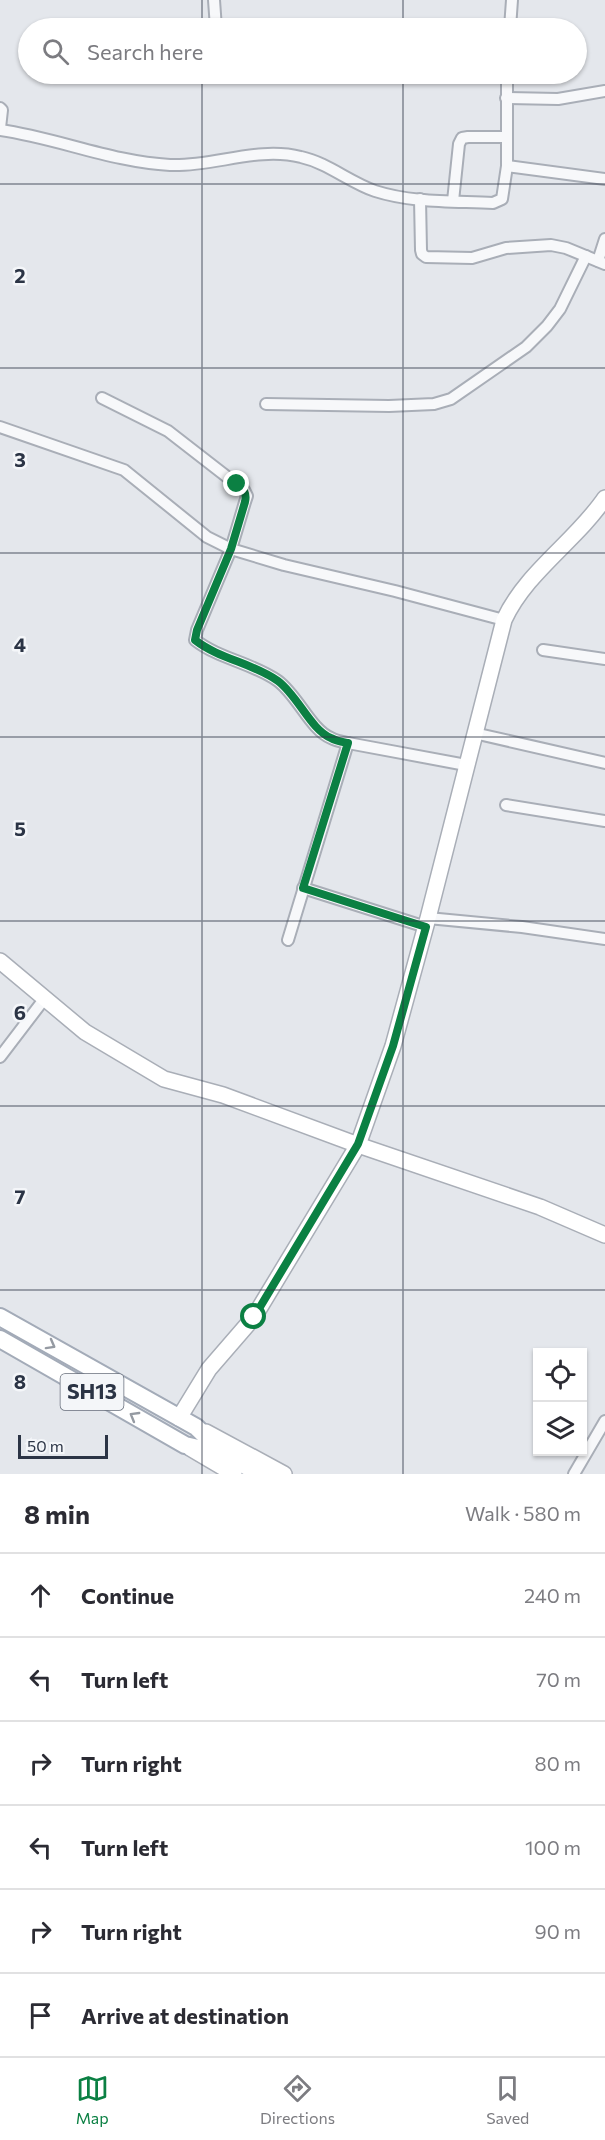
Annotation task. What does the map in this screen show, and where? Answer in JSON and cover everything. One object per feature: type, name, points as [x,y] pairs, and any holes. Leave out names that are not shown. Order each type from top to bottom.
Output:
[{"type":"main road","name":"SH13","points":[[0,1317],[196,1426]]},
{"type":"main road","name":"SH13","points":[[0,1338],[185,1445]]},
{"type":"main road","points":[[196,1426],[225,1454],[260,1474]]},
{"type":"main road","points":[[185,1445],[225,1454]]},
{"type":"street","points":[[214,0],[215,18]]},
{"type":"street","points":[[511,18],[512,0]]},
{"type":"street","points":[[0,108],[2,110],[0,129],[96,152],[169,165],[210,163],[262,153],[301,157],[324,164],[361,186],[375,191],[420,199],[499,202],[503,194],[507,166],[507,84]]},
{"type":"street","points":[[506,98],[558,99],[605,91]]},
{"type":"street","points":[[453,201],[459,144],[462,138],[506,136]]},
{"type":"street","points":[[507,166],[605,179]]},
{"type":"street","points":[[420,199],[421,250],[426,257],[472,258],[506,248],[558,245],[602,262],[605,239]]},
{"type":"street","points":[[266,404],[389,406],[434,404],[451,399],[526,347],[547,326],[560,309],[586,256]]},
{"type":"street","points":[[102,398],[168,431],[244,490],[247,496],[231,549],[197,630],[195,640],[277,680],[299,703],[315,727],[331,738],[466,765]]},
{"type":"street","points":[[0,427],[124,471],[207,537],[231,549],[284,565],[504,620]]},
{"type":"street","points":[[179,1418],[209,1369],[254,1317],[358,1144],[393,1046],[504,620],[520,592],[579,530],[605,498]]},
{"type":"street","points":[[543,650],[605,659]]},
{"type":"street","points":[[474,733],[605,763]]},
{"type":"street","points":[[288,940],[348,743]]},
{"type":"street","points":[[506,805],[605,821]]},
{"type":"street","points":[[303,888],[427,922],[522,927],[605,939]]},
{"type":"street","points":[[0,961],[85,1032],[165,1079],[223,1095],[540,1206],[605,1235]]},
{"type":"street","points":[[0,1057],[45,998]]},
{"type":"street","points":[[574,1474],[605,1421]]},
{"type":"street","points":[[196,1426],[284,1474]]},
{"type":"street","points":[[185,1445],[234,1474]]},
{"type":"route","points":[[237,484],[247,496],[231,549],[195,635],[195,640],[277,680],[305,710],[315,727],[331,738],[348,743],[303,888],[426,927],[393,1046],[358,1144],[254,1317]]}]
